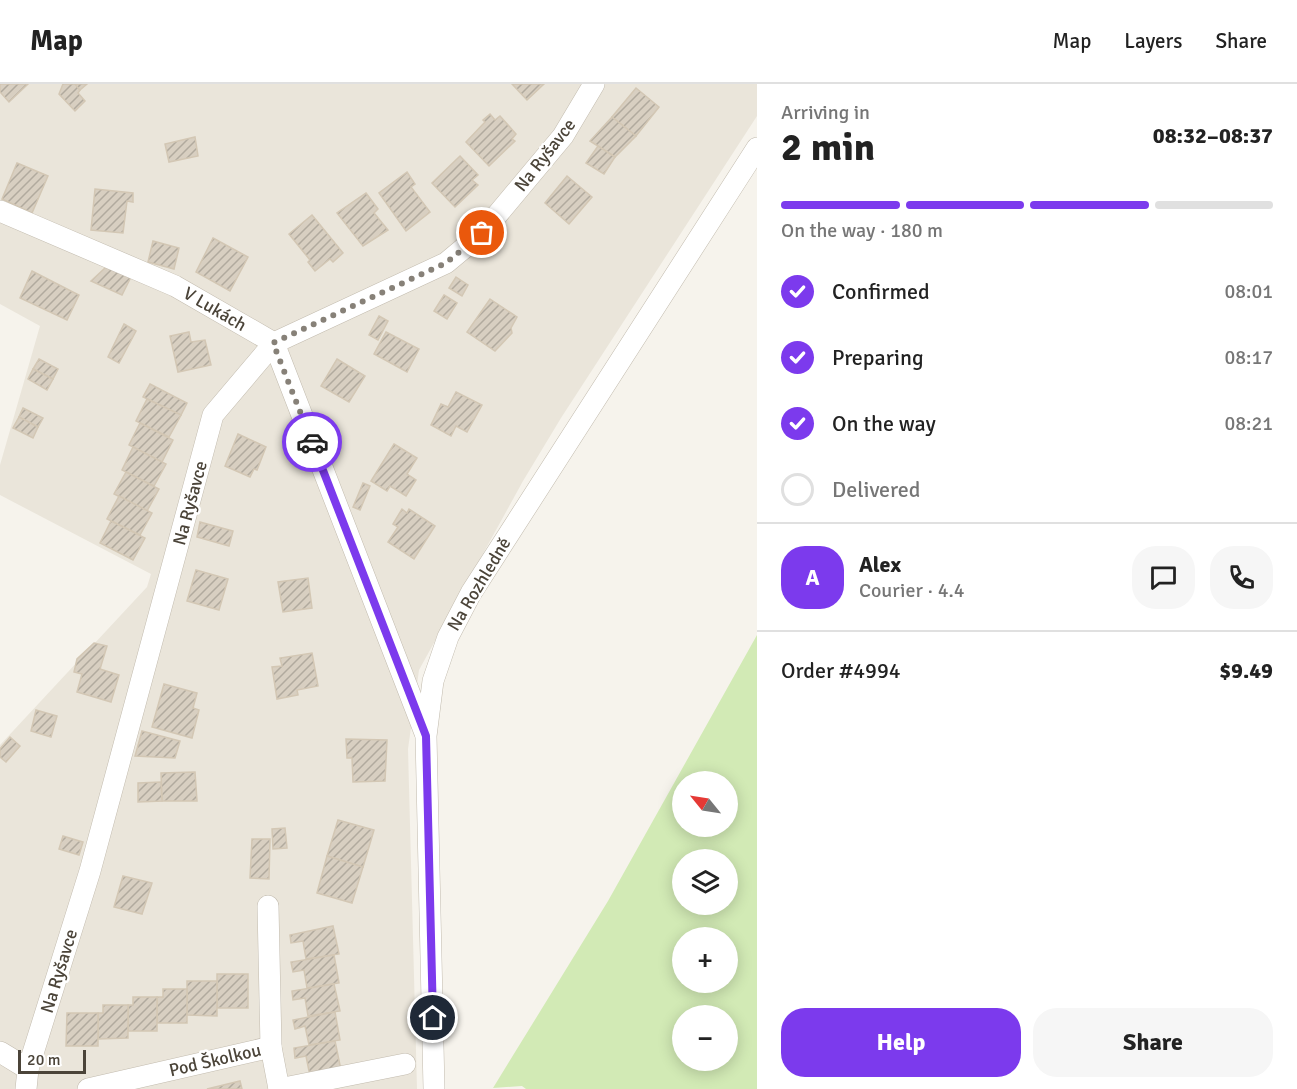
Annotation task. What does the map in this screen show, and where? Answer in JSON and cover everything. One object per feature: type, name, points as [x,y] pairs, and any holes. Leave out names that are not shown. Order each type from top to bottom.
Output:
[{"type":"street","name":"Na Ryšavce","points":[[27,1079],[90,871],[213,416],[273,343],[446,263],[482,233],[563,136],[594,84]]},
{"type":"street","name":"Na Rozhledně","points":[[435,1089],[426,736],[433,681],[448,637],[471,593],[757,148]]},
{"type":"street","name":"V Lukách","points":[[0,211],[175,286],[273,343]]},
{"type":"street","points":[[273,343],[426,736]]},
{"type":"street","name":"Pod Školkou","points":[[268,906],[271,1047],[279,1089]]},
{"type":"street","name":"Pod Školkou","points":[[88,1089],[271,1047]]},
{"type":"street","points":[[0,1052],[27,1079]]},
{"type":"street","points":[[279,1089],[405,1064]]},
{"type":"shaded area","points":[[0,84],[757,84],[757,116],[561,418],[523,481],[419,670],[408,749],[417,1089],[0,1089],[0,745],[147,587],[151,574],[0,495],[0,465],[40,326],[0,304]]},
{"type":"green space","points":[[757,635],[757,1089],[526,1089],[522,1086],[493,1088],[608,901],[672,787],[672,837],[738,837],[738,771],[681,771]]},
{"type":"building","points":[[0,84],[28,84],[9,102],[0,92]]},
{"type":"building","points":[[63,84],[75,84],[80,90],[78,93],[85,101],[75,111],[59,94]]},
{"type":"building","points":[[75,84],[87,84],[80,90]]},
{"type":"building","points":[[512,84],[544,84],[527,100]]},
{"type":"building","points":[[636,88],[659,107],[636,136],[612,117]]},
{"type":"building","points":[[490,114],[495,120],[500,116],[516,134],[512,139],[515,141],[489,166],[466,142]]},
{"type":"building","points":[[612,117],[636,136],[615,157],[590,141]]},
{"type":"building","points":[[195,137],[198,156],[169,162],[165,144]]},
{"type":"building","points":[[598,146],[615,157],[604,174],[586,163]]},
{"type":"building","points":[[460,156],[478,175],[472,180],[478,185],[455,207],[432,183]]},
{"type":"building","points":[[17,163],[48,176],[32,213],[2,199]]},
{"type":"building","points":[[407,172],[415,184],[411,187],[430,212],[406,231],[379,193]]},
{"type":"building","points":[[567,176],[592,197],[569,224],[545,203]]},
{"type":"building","points":[[95,189],[133,193],[133,202],[127,201],[123,233],[91,230]]},
{"type":"building","points":[[366,193],[378,209],[374,213],[388,230],[363,246],[337,213]]},
{"type":"building","points":[[312,215],[343,253],[333,262],[330,259],[315,271],[308,262],[310,260],[289,234]]},
{"type":"building","points":[[213,238],[248,257],[230,291],[196,272]]},
{"type":"building","points":[[153,241],[179,248],[174,269],[148,262]]},
{"type":"building","points":[[106,267],[131,277],[122,295],[91,281]]},
{"type":"building","points":[[32,271],[79,295],[67,320],[20,298]]},
{"type":"building","points":[[456,277],[468,285],[462,296],[449,288]]},
{"type":"building","points":[[444,295],[457,303],[447,319],[434,311]]},
{"type":"building","points":[[490,299],[517,317],[511,328],[512,333],[495,351],[467,332]]},
{"type":"building","points":[[379,316],[388,321],[378,340],[369,335]]},
{"type":"building","points":[[124,324],[136,331],[119,363],[108,357]]},
{"type":"building","points":[[189,332],[191,342],[205,340],[211,365],[178,372],[170,336]]},
{"type":"building","points":[[386,332],[419,349],[407,372],[374,354]]},
{"type":"building","points":[[39,359],[58,369],[53,379],[33,369]]},
{"type":"building","points":[[337,359],[365,376],[349,402],[321,386]]},
{"type":"building","points":[[33,369],[53,379],[47,390],[28,379]]},
{"type":"building","points":[[150,384],[187,403],[181,415],[143,397]]},
{"type":"building","points":[[456,392],[482,405],[467,432],[456,426],[451,436],[431,425],[441,404],[448,407]]},
{"type":"building","points":[[147,399],[181,415],[169,437],[136,421]]},
{"type":"building","points":[[23,408],[43,418],[38,427],[19,417]]},
{"type":"building","points":[[19,417],[38,427],[33,438],[13,428]]},
{"type":"building","points":[[140,423],[173,440],[162,462],[129,445]]},
{"type":"building","points":[[238,434],[266,447],[257,470],[254,469],[250,477],[225,466]]},
{"type":"building","points":[[394,444],[417,458],[407,474],[416,480],[406,496],[390,486],[387,491],[371,481]]},
{"type":"building","points":[[133,447],[166,464],[154,486],[122,470]]},
{"type":"building","points":[[126,472],[159,489],[147,511],[114,494]]},
{"type":"building","points":[[363,483],[370,486],[360,510],[353,507]]},
{"type":"building","points":[[119,496],[152,513],[140,535],[107,519]]},
{"type":"building","points":[[402,509],[407,513],[409,509],[435,526],[414,559],[388,542],[398,527],[393,524]]},
{"type":"building","points":[[111,521],[145,538],[133,560],[100,543]]},
{"type":"building","points":[[200,522],[233,531],[229,546],[197,537]]},
{"type":"building","points":[[196,570],[228,579],[219,610],[187,601]]},
{"type":"building","points":[[308,578],[312,608],[283,612],[278,582]]},
{"type":"building","points":[[94,643],[107,646],[100,669],[119,675],[111,702],[77,692],[82,674],[74,672],[77,659]]},
{"type":"building","points":[[312,653],[318,686],[297,690],[298,695],[277,699],[272,667],[282,666],[280,658]]},
{"type":"building","points":[[164,684],[197,693],[193,708],[199,710],[192,738],[152,727]]},
{"type":"building","points":[[36,710],[57,716],[51,737],[31,731]]},
{"type":"building","points":[[142,731],[180,741],[175,758],[135,756]]},
{"type":"building","points":[[10,737],[20,746],[6,762],[0,757],[0,749]]},
{"type":"building","points":[[346,739],[387,740],[385,781],[353,782],[352,758],[347,758]]},
{"type":"building","points":[[195,772],[197,801],[162,801],[161,773]]},
{"type":"building","points":[[161,782],[162,801],[138,802],[138,783]]},
{"type":"building","points":[[338,820],[374,830],[363,867],[327,856]]},
{"type":"building","points":[[285,828],[287,848],[273,849],[272,829]]},
{"type":"building","points":[[63,836],[83,842],[79,855],[59,849]]},
{"type":"building","points":[[252,839],[270,839],[269,879],[250,878]]},
{"type":"building","points":[[327,856],[363,867],[352,903],[317,893]]},
{"type":"building","points":[[123,876],[152,883],[142,914],[114,907]]},
{"type":"building","points":[[333,926],[339,954],[306,959],[303,941],[291,943],[290,935]]},
{"type":"building","points":[[334,955],[339,983],[307,988],[304,970],[293,972],[291,962]]},
{"type":"building","points":[[217,974],[248,974],[248,1008],[217,1008]]},
{"type":"building","points":[[187,981],[217,981],[217,1016],[187,1015]]},
{"type":"building","points":[[334,984],[340,1011],[308,1016],[305,998],[293,1000],[292,991]]},
{"type":"building","points":[[163,989],[187,989],[187,1023],[157,1023],[157,997],[163,997]]},
{"type":"building","points":[[133,997],[157,997],[157,1031],[128,1031],[128,1005],[133,1005]]},
{"type":"building","points":[[103,1005],[128,1005],[128,1038],[98,1039],[98,1013],[103,1013]]},
{"type":"building","points":[[335,1012],[340,1040],[309,1045],[305,1026],[295,1029],[293,1020]]},
{"type":"building","points":[[67,1013],[98,1013],[98,1046],[66,1046]]},
{"type":"building","points":[[335,1041],[341,1070],[310,1076],[306,1056],[295,1058],[294,1048]]},
{"type":"building","points":[[240,1081],[242,1089],[207,1089]]},
{"type":"way so far","points":[[312,442],[273,343],[446,263],[482,233]]},
{"type":"route","points":[[312,442],[426,736],[433,1018]]}]
